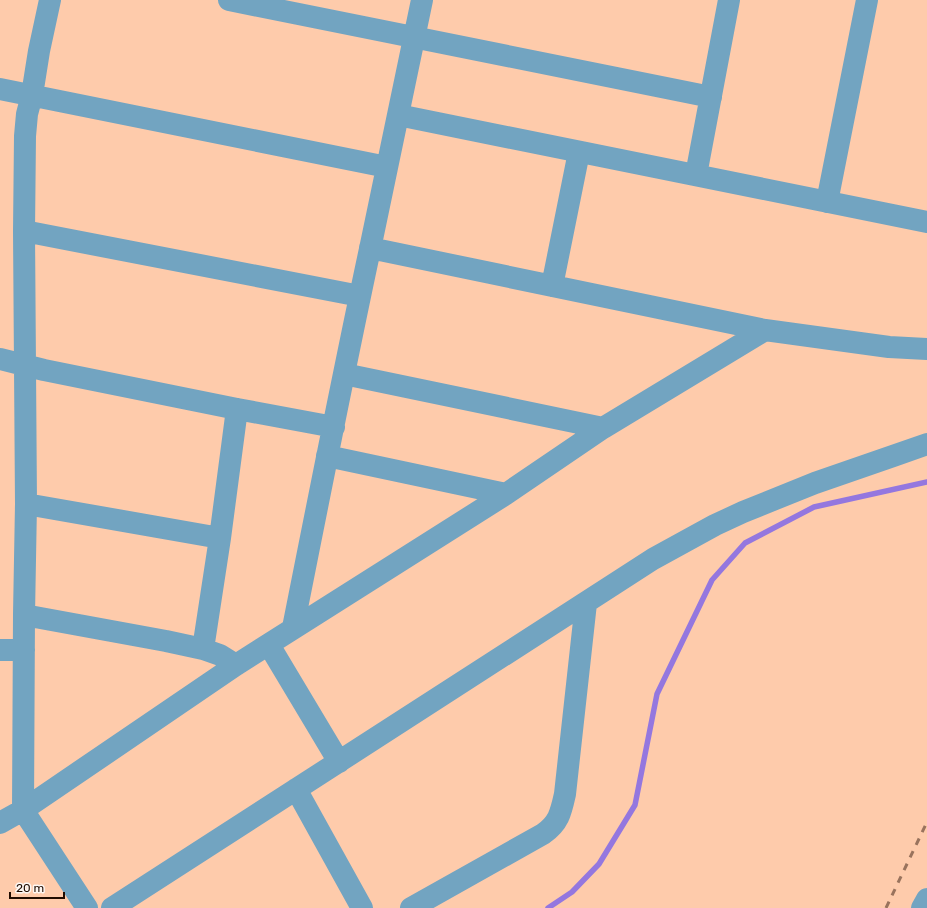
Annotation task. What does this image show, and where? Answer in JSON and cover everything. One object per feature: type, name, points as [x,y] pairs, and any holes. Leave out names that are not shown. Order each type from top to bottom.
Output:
[{"type":"street","points":[[50,0],[39,51],[24,136],[26,504],[23,810],[87,908]]},
{"type":"street","points":[[229,0],[711,97]]},
{"type":"street","points":[[293,628],[327,456],[422,0]]},
{"type":"street","points":[[696,175],[729,0]]},
{"type":"street","points":[[827,202],[867,0]]},
{"type":"street","points":[[0,89],[387,167]]},
{"type":"street","points":[[398,116],[927,222]]},
{"type":"street","points":[[552,286],[580,152]]},
{"type":"street","points":[[24,231],[360,296]]},
{"type":"street","points":[[370,248],[765,330],[889,347],[927,349]]},
{"type":"street","points":[[0,823],[23,810],[236,665],[506,494],[602,428],[765,330]]},
{"type":"street","points":[[0,359],[44,370],[334,427]]},
{"type":"street","points":[[344,374],[602,428]]},
{"type":"street","points":[[203,649],[238,409]]},
{"type":"street","points":[[112,908],[653,560],[722,521],[743,512],[815,483],[927,444]]},
{"type":"street","points":[[327,456],[506,494]]},
{"type":"street","points":[[26,504],[220,538]]},
{"type":"street","points":[[411,908],[544,834],[558,819],[562,811],[565,794],[586,603]]},
{"type":"street","points":[[24,615],[203,649],[220,655],[236,665]]},
{"type":"street","points":[[269,645],[339,762]]},
{"type":"street","points":[[0,650],[24,650]]},
{"type":"street","points":[[296,789],[362,908]]},
{"type":"street","points":[[922,908],[927,899]]},
{"type":"waterway","points":[[548,908],[572,892],[599,864],[635,805],[657,694],[712,580],[745,543],[814,507],[927,482]]},
{"type":"railway","points":[[886,908],[927,822]]}]
